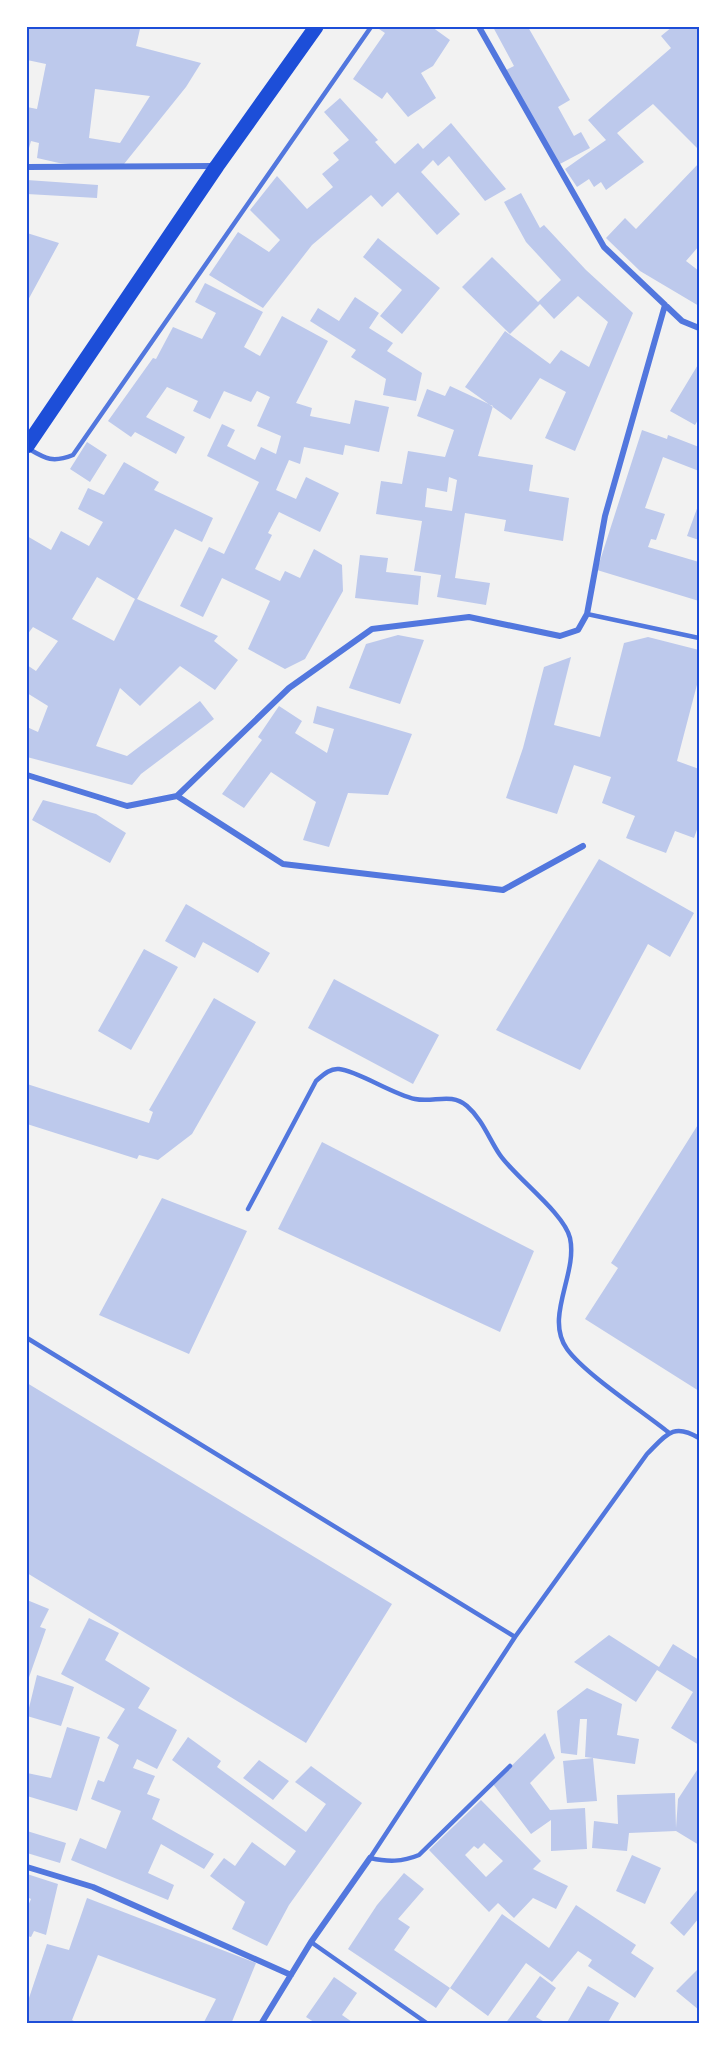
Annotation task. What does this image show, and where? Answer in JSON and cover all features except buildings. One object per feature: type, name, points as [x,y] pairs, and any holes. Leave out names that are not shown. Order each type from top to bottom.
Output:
[{"type":"main road","points":[[27,447],[217,166],[316,27]]},
{"type":"street","points":[[479,27],[604,247],[682,321],[699,328]]},
{"type":"street","points":[[27,167],[217,166]]},
{"type":"street","points":[[27,775],[126,806],[177,796],[289,688],[372,628],[469,617],[560,636],[578,630],[587,614],[605,516],[665,305]]},
{"type":"street","points":[[177,796],[283,864],[503,890],[583,846]]},
{"type":"street","points":[[261,2024],[311,1942],[370,1858]]},
{"type":"street","points":[[27,1867],[93,1887],[291,1975]]},
{"type":"lane","points":[[27,447],[48,461],[60,460],[73,455],[371,27]]},
{"type":"lane","points":[[587,614],[699,638]]},
{"type":"lane","points":[[248,1209],[316,1081],[330,1070],[340,1069],[389,1090],[418,1099],[452,1098],[472,1112],[491,1135],[499,1154],[540,1198],[570,1237],[570,1263],[558,1328],[567,1348],[587,1368],[668,1432]]},
{"type":"lane","points":[[27,1338],[515,1636]]},
{"type":"lane","points":[[510,1766],[419,1855],[406,1860],[387,1862],[370,1858],[515,1636],[647,1454],[668,1432],[685,1430],[699,1438]]},
{"type":"lane","points":[[311,1942],[428,2024]]}]
